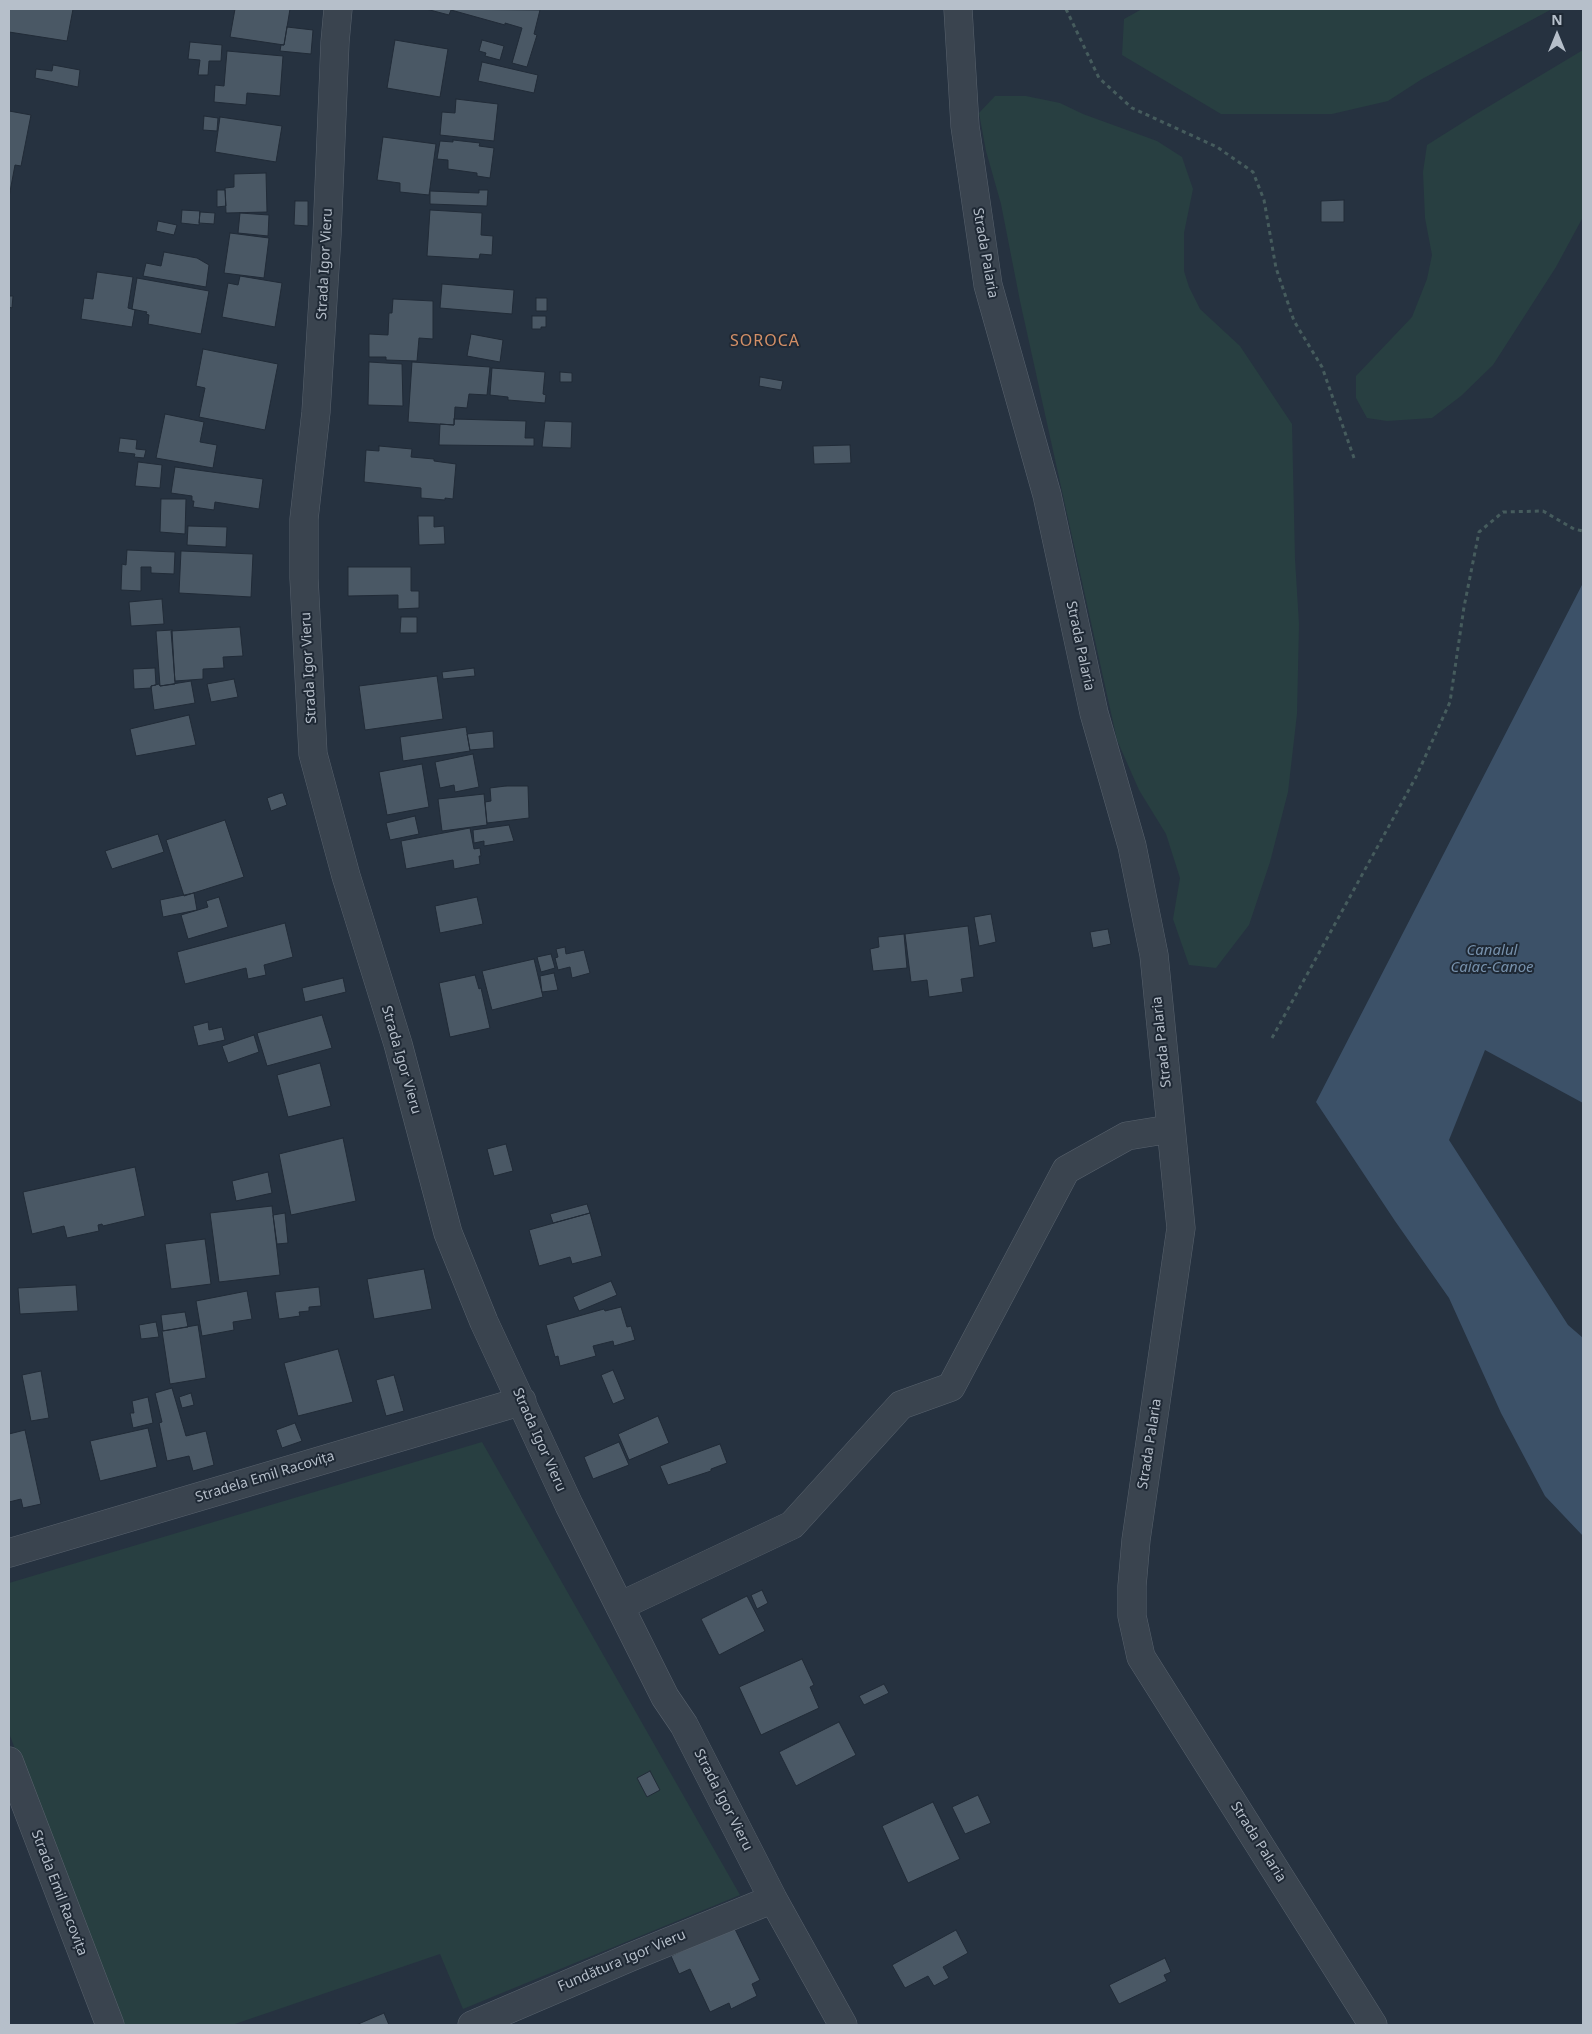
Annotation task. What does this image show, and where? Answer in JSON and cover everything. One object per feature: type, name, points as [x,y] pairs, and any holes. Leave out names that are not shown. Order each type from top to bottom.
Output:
[{"type":"street","name":"Strada Igor Vieru","points":[[338,9],[334,42],[327,235],[316,412],[304,519],[304,578],[313,754],[346,876],[398,1044],[448,1233],[484,1322],[569,1506],[665,1697],[684,1725],[773,1899],[843,2025]]},
{"type":"street","name":"Strada Palaria","points":[[958,9],[965,126],[988,285],[1047,495],[1094,713],[1132,846],[1154,955],[1181,1228],[1136,1540],[1132,1586],[1132,1616],[1141,1658],[1373,2025]]},
{"type":"street","points":[[620,1606],[792,1525],[901,1405],[951,1386],[1066,1170],[1128,1136],[1170,1129]]},
{"type":"street","name":"Stradela Emil Racovița","points":[[9,1554],[522,1401]]},
{"type":"street","name":"Strada Emil Racovița","points":[[9,1761],[110,2025]]},
{"type":"street","name":"Fundătura Igor Vieru","points":[[472,2025],[773,1899]]},
{"type":"path","points":[[1066,9],[1098,78],[1132,108],[1216,147],[1253,172],[1264,200],[1276,268],[1294,321],[1322,367],[1354,458]]},
{"type":"path","points":[[1272,1038],[1416,777],[1450,702],[1464,607],[1479,532],[1502,512],[1543,511],[1574,529],[1583,531]]},
{"type":"green space","points":[[1142,9],[1552,9],[1422,79],[1388,101],[1332,114],[1221,114],[1122,55],[1124,19]]},
{"type":"green space","points":[[1583,50],[1583,217],[1556,267],[1493,365],[1461,396],[1432,418],[1387,421],[1367,418],[1356,398],[1356,376],[1412,317],[1427,279],[1432,255],[1425,218],[1423,172],[1427,145]]},
{"type":"green space","points":[[995,96],[1026,96],[1060,103],[1083,114],[1157,141],[1182,157],[1193,189],[1184,233],[1184,271],[1189,287],[1200,309],[1240,346],[1292,424],[1295,559],[1299,624],[1297,714],[1288,792],[1270,862],[1249,925],[1216,968],[1189,965],[1173,919],[1180,878],[1166,834],[1139,790],[1117,740],[1020,301],[1001,204],[986,151],[979,113]]},
{"type":"green space","points":[[482,1442],[740,1895],[463,2009],[440,1954],[232,2025],[119,2025],[9,1733],[9,1583]]},
{"type":"water","name":"Canalul Caiac-Canoe","points":[[1583,583],[1583,1103],[1485,1050],[1449,1140],[1568,1325],[1583,1338],[1583,1536],[1545,1496],[1501,1413],[1449,1298],[1316,1102]]},
{"type":"building","points":[[9,9],[73,9],[67,41],[9,32]]},
{"type":"building","points":[[235,9],[290,9],[284,45],[230,37]]},
{"type":"building","points":[[426,9],[540,10],[534,34],[537,35],[527,67],[512,63],[522,28],[451,10],[449,15]]},
{"type":"building","points":[[287,27],[313,30],[311,54],[280,51],[281,45],[284,45]]},
{"type":"building","points":[[395,40],[448,49],[440,97],[387,88]]},
{"type":"building","points":[[482,40],[504,46],[500,60],[485,56],[486,53],[479,51]]},
{"type":"building","points":[[190,42],[222,45],[221,61],[209,61],[208,75],[198,75],[200,60],[188,59]]},
{"type":"building","points":[[227,51],[283,56],[280,96],[247,93],[246,105],[214,102],[215,85],[224,86]]},
{"type":"building","points":[[482,62],[538,75],[534,93],[478,81]]},
{"type":"building","points":[[53,65],[80,70],[78,87],[35,78],[36,69],[52,71]]},
{"type":"building","points":[[456,99],[498,104],[494,141],[440,135],[442,112],[455,113]]},
{"type":"building","points":[[9,111],[31,115],[21,166],[15,165],[9,197]]},
{"type":"building","points":[[204,116],[218,118],[217,131],[203,130]]},
{"type":"building","points":[[220,117],[282,126],[276,162],[215,152]]},
{"type":"building","points":[[383,137],[436,144],[429,195],[400,192],[400,183],[377,180]]},
{"type":"building","points":[[453,140],[480,143],[479,146],[494,148],[490,178],[477,176],[477,173],[448,169],[448,160],[437,159],[440,141],[453,142]]},
{"type":"building","points":[[266,173],[267,212],[226,213],[225,188],[234,187],[234,174]]},
{"type":"building","points":[[217,190],[225,190],[226,206],[217,207]]},
{"type":"building","points":[[479,190],[488,190],[487,206],[430,204],[430,191],[479,193]]},
{"type":"building","points":[[1344,200],[1344,222],[1321,222],[1321,201]]},
{"type":"building","points":[[295,201],[308,201],[308,226],[294,225]]},
{"type":"building","points":[[182,210],[200,211],[199,225],[181,223]]},
{"type":"building","points":[[430,210],[482,213],[481,235],[493,236],[492,255],[480,254],[479,259],[427,256]]},
{"type":"building","points":[[200,212],[215,213],[214,224],[199,223]]},
{"type":"building","points":[[240,213],[269,215],[268,236],[238,233]]},
{"type":"building","points":[[158,221],[177,225],[174,235],[156,231]]},
{"type":"building","points":[[230,233],[269,238],[264,278],[224,273]]},
{"type":"building","points":[[164,252],[197,258],[209,265],[206,287],[143,276],[146,263],[161,266]]},
{"type":"building","points":[[97,272],[133,277],[128,308],[135,310],[132,327],[81,319],[84,298],[93,299]]},
{"type":"building","points":[[240,276],[282,283],[275,327],[222,317],[228,283],[238,285]]},
{"type":"building","points":[[137,278],[209,291],[201,334],[148,324],[149,315],[146,314],[147,312],[132,309]]},
{"type":"building","points":[[442,284],[514,290],[512,314],[440,308]]},
{"type":"building","points":[[9,296],[13,296],[12,308],[9,307]]},
{"type":"building","points":[[536,298],[547,298],[547,311],[536,311]]},
{"type":"building","points":[[393,299],[433,301],[433,339],[419,338],[417,361],[386,360],[386,357],[369,357],[369,334],[388,335],[389,313],[392,313]]},
{"type":"building","points":[[532,316],[546,316],[546,327],[532,329]]},
{"type":"building","points":[[471,334],[503,340],[500,362],[467,356]]},
{"type":"building","points":[[203,349],[278,364],[265,430],[199,417],[205,388],[196,386]]},
{"type":"building","points":[[369,362],[402,364],[403,406],[368,405]]},
{"type":"building","points":[[412,362],[490,367],[487,395],[469,394],[467,408],[455,407],[454,425],[408,422]]},
{"type":"building","points":[[492,368],[545,372],[543,394],[546,395],[545,403],[508,400],[508,397],[490,395]]},
{"type":"building","points":[[560,372],[572,373],[572,382],[560,382]]},
{"type":"building","points":[[760,377],[783,381],[781,390],[759,386]]},
{"type":"building","points":[[165,414],[204,422],[200,442],[217,445],[213,468],[156,458]]},
{"type":"building","points":[[454,419],[526,421],[525,438],[534,438],[534,446],[439,445],[440,424],[454,425]]},
{"type":"building","points":[[545,421],[572,422],[571,448],[542,447]]},
{"type":"building","points":[[120,438],[137,440],[136,449],[146,450],[144,458],[134,457],[135,454],[118,452]]},
{"type":"building","points":[[850,445],[851,463],[814,464],[813,446]]},
{"type":"building","points":[[379,446],[412,449],[411,457],[434,459],[434,461],[456,464],[453,499],[421,498],[421,488],[364,482],[366,450],[379,451]]},
{"type":"building","points":[[138,462],[162,465],[160,488],[135,486]]},
{"type":"building","points":[[175,467],[263,479],[259,509],[215,502],[214,510],[193,507],[194,501],[192,501],[192,496],[171,493]]},
{"type":"building","points":[[161,499],[186,499],[185,534],[160,532]]},
{"type":"building","points":[[418,516],[434,516],[434,527],[444,526],[445,544],[419,545]]},
{"type":"building","points":[[188,526],[227,527],[226,547],[187,545]]},
{"type":"building","points":[[127,550],[175,552],[174,574],[151,573],[151,567],[141,567],[141,591],[121,590],[122,564],[126,565]]},
{"type":"building","points":[[181,551],[253,554],[251,597],[179,593]]},
{"type":"building","points":[[348,567],[411,567],[411,591],[419,591],[419,608],[398,609],[398,595],[348,596]]},
{"type":"building","points":[[162,599],[164,624],[131,626],[129,602]]},
{"type":"building","points":[[401,617],[417,617],[417,633],[400,633]]},
{"type":"building","points":[[240,627],[243,656],[223,657],[224,668],[203,669],[203,679],[175,681],[171,631]]},
{"type":"building","points":[[172,630],[175,684],[160,686],[156,631]]},
{"type":"building","points":[[155,668],[156,685],[151,686],[151,688],[134,689],[133,669]]},
{"type":"building","points":[[474,668],[475,676],[443,679],[442,672]]},
{"type":"building","points":[[437,676],[443,719],[365,730],[359,686]]},
{"type":"building","points":[[234,679],[238,697],[211,702],[207,684]]},
{"type":"building","points":[[191,681],[195,703],[154,710],[151,686]]},
{"type":"building","points":[[189,715],[196,745],[136,756],[130,729]]},
{"type":"building","points":[[466,727],[470,751],[403,761],[400,737]]},
{"type":"building","points":[[493,731],[494,748],[470,750],[467,734]]},
{"type":"building","points":[[473,754],[479,787],[455,792],[454,785],[440,788],[435,762]]},
{"type":"building","points":[[422,764],[429,807],[387,815],[379,772]]},
{"type":"building","points":[[528,786],[529,818],[487,823],[485,802],[491,801],[490,788]]},
{"type":"building","points":[[283,793],[287,805],[271,811],[267,798]]},
{"type":"building","points":[[484,794],[487,825],[442,831],[438,799]]},
{"type":"building","points":[[415,816],[419,834],[390,840],[386,823]]},
{"type":"building","points":[[225,820],[244,877],[184,896],[166,840]]},
{"type":"building","points":[[509,825],[514,841],[484,846],[484,841],[474,843],[473,830]]},
{"type":"building","points":[[470,828],[474,849],[480,848],[480,864],[454,869],[453,860],[406,869],[401,841]]},
{"type":"building","points":[[158,834],[164,852],[112,869],[105,851]]},
{"type":"building","points":[[194,893],[197,910],[163,917],[160,900]]},
{"type":"building","points":[[219,897],[228,927],[188,939],[181,915],[208,907],[206,901]]},
{"type":"building","points":[[477,897],[483,924],[440,933],[435,906]]},
{"type":"building","points":[[991,914],[996,942],[979,946],[974,917]]},
{"type":"building","points":[[285,923],[293,957],[264,965],[266,975],[248,979],[246,968],[185,984],[177,952]]},
{"type":"building","points":[[968,926],[974,977],[961,979],[963,992],[929,997],[927,980],[911,982],[905,934]]},
{"type":"building","points":[[1108,929],[1111,944],[1093,948],[1090,932]]},
{"type":"building","points":[[904,934],[907,968],[873,971],[870,949],[879,947],[878,937]]},
{"type":"building","points":[[565,947],[566,954],[584,950],[590,973],[572,978],[570,967],[558,970],[555,958],[558,957],[556,949]]},
{"type":"building","points":[[551,954],[555,968],[541,972],[537,957]]},
{"type":"building","points":[[534,959],[543,997],[492,1010],[482,971]]},
{"type":"building","points":[[554,973],[558,990],[542,992],[540,976]]},
{"type":"building","points":[[475,975],[479,989],[481,988],[490,1028],[450,1037],[439,983]]},
{"type":"building","points":[[343,978],[346,992],[305,1002],[302,988]]},
{"type":"building","points":[[322,1015],[332,1048],[267,1066],[257,1033]]},
{"type":"building","points":[[208,1022],[209,1030],[222,1027],[225,1040],[198,1046],[193,1026]]},
{"type":"building","points":[[254,1035],[259,1052],[228,1063],[222,1046]]},
{"type":"building","points":[[320,1063],[331,1106],[288,1117],[277,1075]]},
{"type":"building","points":[[343,1138],[356,1201],[291,1215],[279,1154]]},
{"type":"building","points":[[506,1144],[513,1171],[494,1176],[487,1149]]},
{"type":"building","points":[[135,1167],[145,1216],[103,1226],[102,1224],[98,1225],[99,1231],[67,1238],[64,1226],[32,1234],[23,1192]]},
{"type":"building","points":[[268,1172],[272,1193],[236,1201],[232,1181]]},
{"type":"building","points":[[587,1204],[590,1213],[553,1223],[550,1214]]},
{"type":"building","points":[[272,1206],[280,1275],[219,1282],[210,1213]]},
{"type":"building","points":[[285,1213],[288,1243],[277,1244],[273,1215]]},
{"type":"building","points":[[590,1213],[602,1256],[572,1264],[570,1257],[539,1266],[529,1230]]},
{"type":"building","points":[[205,1239],[211,1284],[171,1289],[165,1244]]},
{"type":"building","points":[[424,1269],[432,1309],[374,1319],[367,1279]]},
{"type":"building","points":[[611,1281],[617,1295],[579,1311],[573,1297]]},
{"type":"building","points":[[76,1285],[78,1311],[20,1314],[18,1288]]},
{"type":"building","points":[[319,1287],[321,1306],[309,1307],[309,1311],[299,1312],[300,1316],[279,1319],[275,1292]]},
{"type":"building","points":[[247,1291],[252,1319],[233,1322],[234,1330],[202,1336],[196,1301]]},
{"type":"building","points":[[621,1307],[627,1327],[631,1326],[635,1340],[614,1346],[613,1341],[593,1346],[596,1356],[560,1366],[558,1356],[555,1357],[546,1325],[604,1309],[605,1311]]},
{"type":"building","points":[[185,1312],[188,1327],[163,1331],[161,1315]]},
{"type":"building","points":[[156,1322],[159,1337],[141,1339],[139,1325]]},
{"type":"building","points":[[198,1325],[206,1378],[170,1384],[162,1331]]},
{"type":"building","points":[[338,1349],[353,1402],[298,1416],[284,1363]]},
{"type":"building","points":[[613,1370],[625,1399],[613,1404],[601,1375]]},
{"type":"building","points":[[41,1371],[49,1418],[31,1421],[22,1375]]},
{"type":"building","points":[[394,1375],[404,1411],[386,1416],[376,1380]]},
{"type":"building","points":[[172,1388],[186,1436],[206,1431],[214,1465],[193,1471],[189,1456],[167,1461],[159,1423],[162,1422],[155,1393]]},
{"type":"building","points":[[191,1393],[194,1405],[182,1408],[179,1397]]},
{"type":"building","points":[[148,1397],[153,1423],[133,1428],[130,1413],[134,1413],[132,1401]]},
{"type":"building","points":[[658,1416],[669,1443],[629,1460],[618,1434]]},
{"type":"building","points":[[295,1423],[302,1441],[282,1448],[276,1430]]},
{"type":"building","points":[[148,1428],[157,1467],[100,1481],[90,1441]]},
{"type":"building","points":[[25,1430],[41,1504],[23,1508],[21,1499],[9,1502],[9,1434]]},
{"type":"building","points":[[619,1442],[629,1465],[593,1479],[584,1457]]},
{"type":"building","points":[[720,1444],[727,1463],[711,1469],[711,1471],[668,1485],[660,1466]]},
{"type":"building","points":[[762,1590],[768,1603],[757,1609],[751,1595]]},
{"type":"building","points":[[747,1596],[765,1631],[719,1655],[701,1619]]},
{"type":"building","points":[[802,1659],[814,1685],[810,1687],[819,1708],[761,1735],[739,1687]]},
{"type":"building","points":[[884,1684],[889,1693],[864,1705],[859,1696]]},
{"type":"building","points":[[839,1722],[856,1755],[796,1786],[779,1752]]},
{"type":"building","points":[[650,1771],[660,1790],[647,1797],[637,1778]]},
{"type":"building","points":[[978,1795],[991,1823],[965,1834],[952,1807]]},
{"type":"building","points":[[933,1802],[960,1859],[908,1883],[882,1826]]},
{"type":"building","points":[[734,1927],[760,1980],[752,1984],[757,1996],[731,2009],[729,2003],[710,2012],[690,1969],[679,1974],[671,1956]]},
{"type":"building","points":[[956,1930],[968,1953],[943,1967],[949,1978],[934,1986],[928,1976],[905,1988],[892,1965]]},
{"type":"building","points":[[1165,1958],[1171,1972],[1164,1975],[1167,1981],[1119,2004],[1109,1985]]},
{"type":"building","points":[[384,2013],[389,2025],[356,2025]]},
{"type":"district","name":"SOROCA","points":[[765,341]]}]
